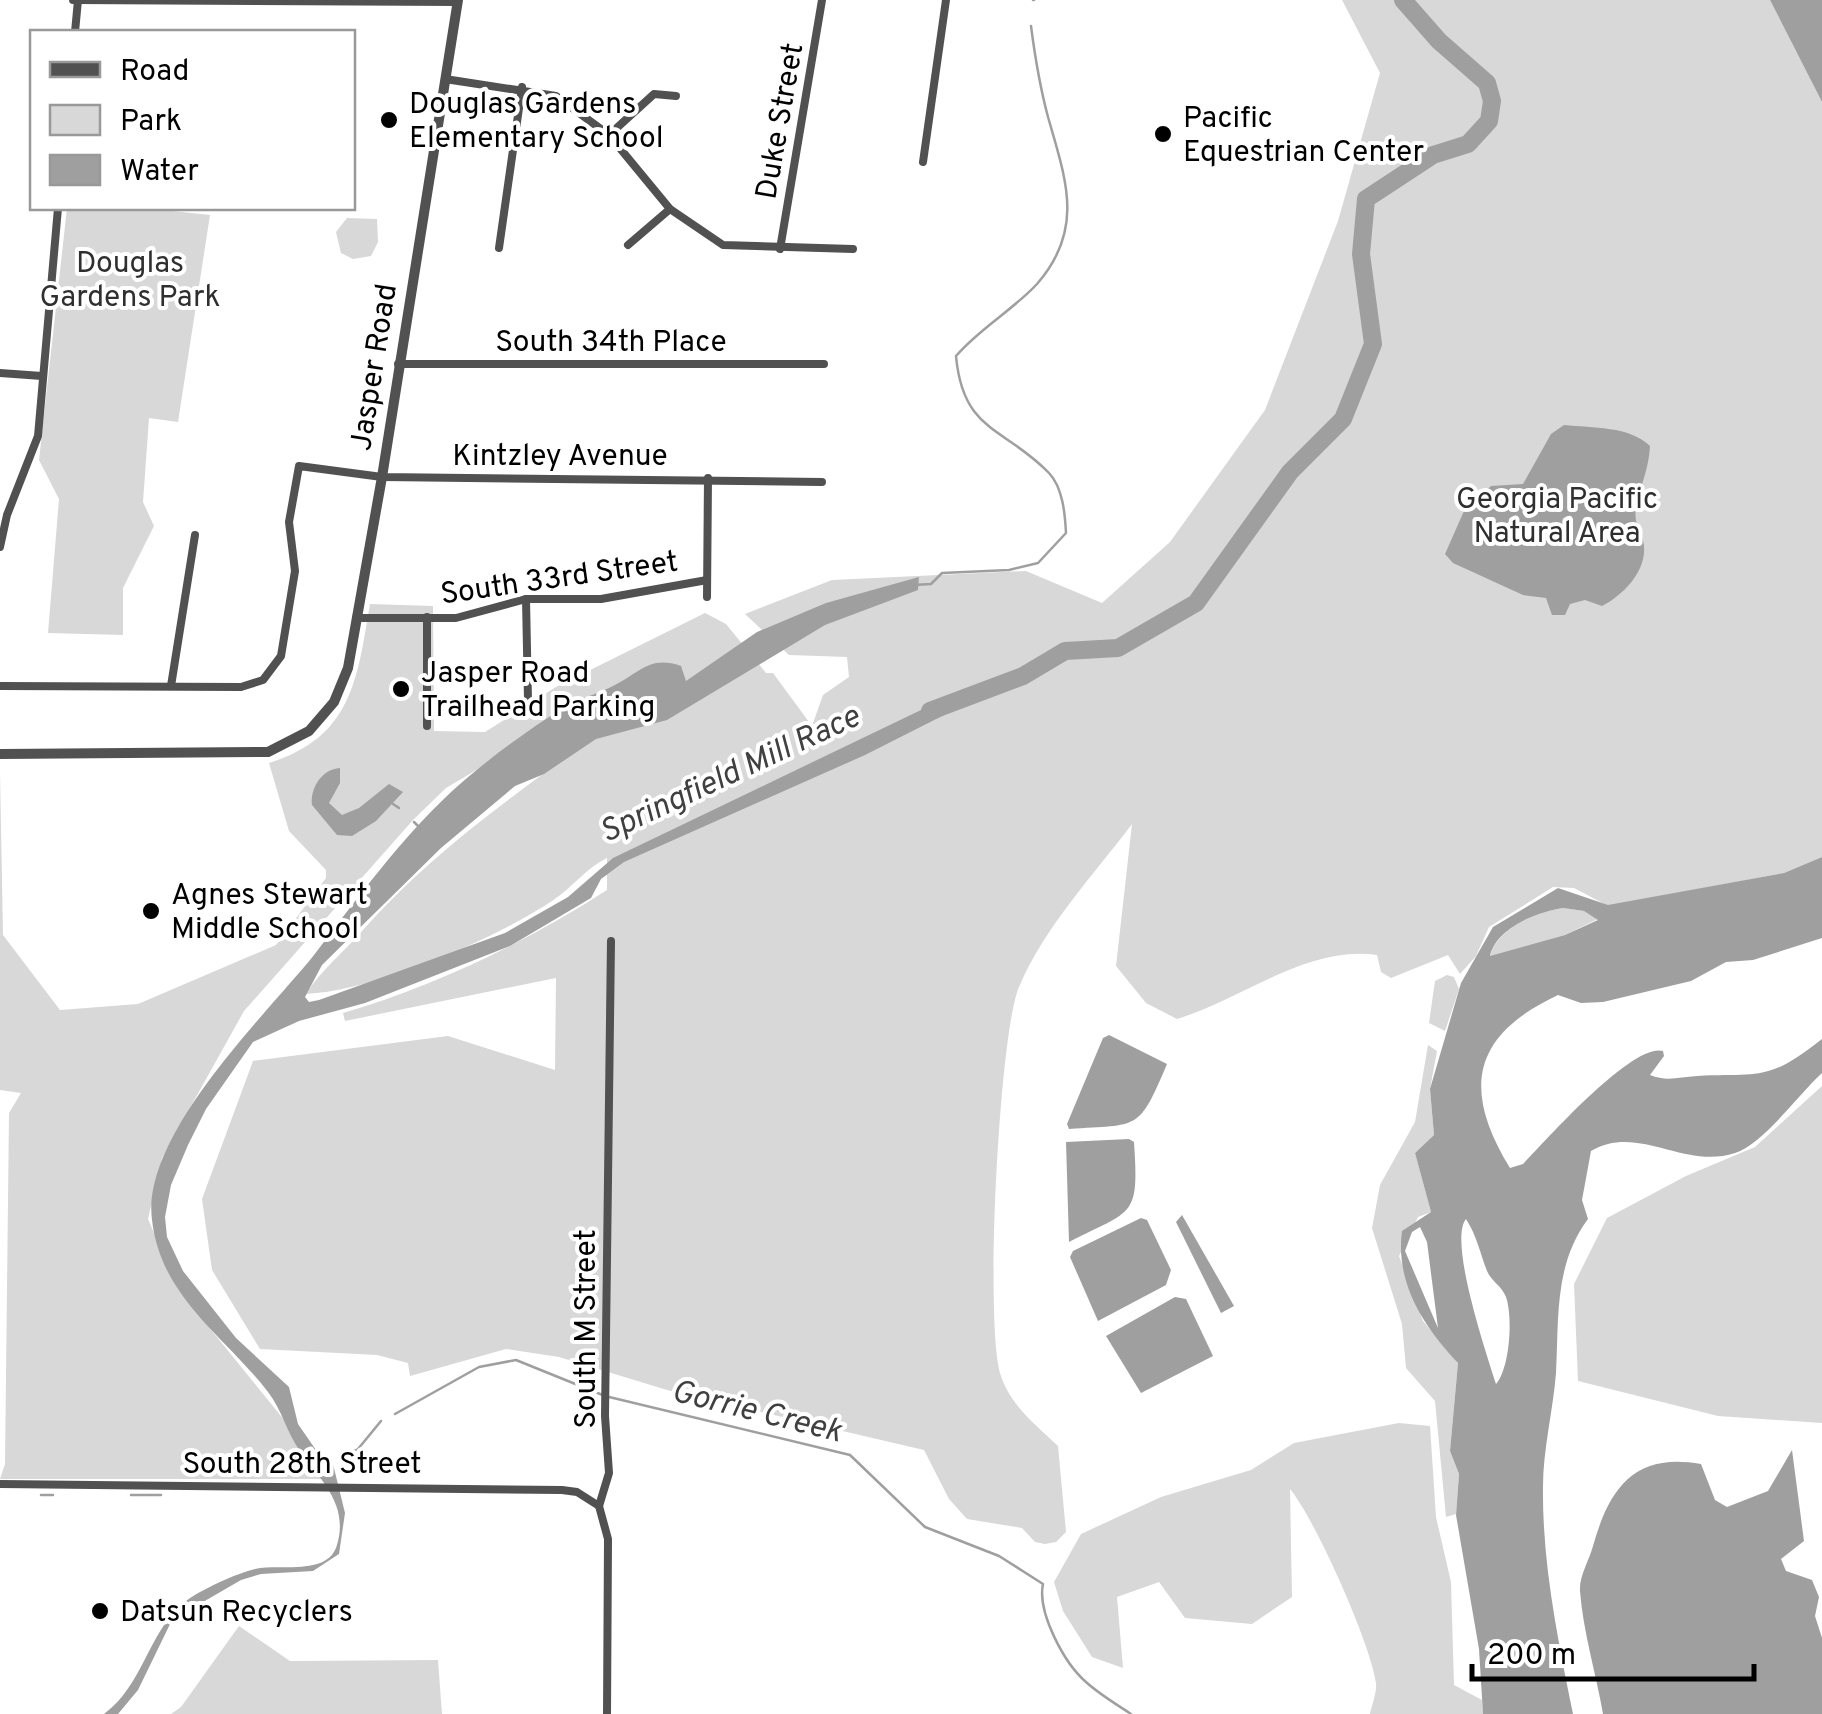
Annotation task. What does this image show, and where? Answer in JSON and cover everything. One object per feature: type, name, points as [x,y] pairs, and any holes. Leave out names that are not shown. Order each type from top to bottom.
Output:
[{"type":"street","points":[[75,30],[76,0],[458,1]]},
{"type":"street","name":"Duke Street","points":[[780,249],[822,0]]},
{"type":"street","points":[[923,162],[946,0]]},
{"type":"street","name":"Jasper Road","points":[[0,754],[248,756],[268,752],[310,731],[341,688],[382,477],[458,1]]},
{"type":"street","points":[[445,79],[556,96],[608,135],[670,209],[723,246],[853,249]]},
{"type":"street","points":[[499,248],[522,88]]},
{"type":"street","points":[[608,135],[654,94],[676,96]]},
{"type":"street","points":[[628,244],[670,209]]},
{"type":"street","points":[[0,547],[7,515],[38,436],[58,210]]},
{"type":"street","name":"South 34th Place","points":[[398,364],[824,364]]},
{"type":"street","points":[[0,373],[42,376]]},
{"type":"street","name":"Kintzley Avenue","points":[[172,686],[241,686],[264,680],[281,656],[294,571],[289,522],[299,466],[382,477],[822,482]]},
{"type":"street","points":[[707,598],[708,478]]},
{"type":"street","points":[[0,686],[172,686],[195,534]]},
{"type":"street","name":"South 33rd Street","points":[[356,618],[456,618],[526,599],[602,599],[707,580]]},
{"type":"street","points":[[526,599],[528,700]]},
{"type":"street","points":[[427,618],[427,726]]},
{"type":"street","name":"South M Street","points":[[607,1714],[608,1539],[599,1506],[609,1474],[605,1416],[611,940]]},
{"type":"street","name":"South 28th Street","points":[[0,1484],[562,1490],[577,1492],[599,1506]]},
{"type":"green space","name":"Georgia Pacific Natural Area","points":[[1342,0],[1770,0],[1822,102],[1822,857],[1784,873],[1608,906],[1574,888],[1553,887],[1489,927],[1476,956],[1460,974],[1448,955],[1391,978],[1381,972],[1377,955],[1325,958],[1177,1019],[1146,1003],[1116,966],[1132,824],[1056,922],[1030,965],[1019,987],[1005,1061],[994,1244],[996,1348],[1001,1376],[1011,1397],[1058,1446],[1066,1532],[1056,1542],[1045,1544],[1035,1542],[1022,1528],[967,1519],[949,1499],[924,1450],[667,1390],[559,1357],[506,1349],[410,1376],[408,1363],[377,1355],[260,1349],[212,1270],[202,1199],[253,1061],[448,1036],[555,1070],[556,978],[345,1021],[343,1013],[446,976],[513,945],[576,909],[607,890],[607,858],[528,916],[434,961],[366,984],[306,994],[325,969],[433,860],[566,757],[500,756],[446,788],[413,820],[244,1011],[162,1158],[148,1219],[178,1289],[332,1479],[0,1479],[5,1464],[9,1113],[21,1093],[0,1090],[0,771],[3,935],[60,1010],[138,1004],[276,945],[326,878],[326,870],[289,831],[269,763],[297,752],[334,721],[354,681],[370,604],[433,606],[434,731],[485,732],[556,687],[705,613],[726,624],[766,673],[773,673],[812,726],[823,695],[849,677],[847,657],[789,655],[745,614],[832,580],[1026,571],[1102,603],[1170,542],[1265,410],[1338,221],[1380,73]]},
{"type":"green space","name":"Douglas Gardens Park","points":[[67,210],[164,210],[210,215],[178,422],[149,418],[143,502],[154,526],[123,588],[123,635],[48,633],[59,499],[39,460]]},
{"type":"green space","points":[[347,218],[377,219],[378,242],[371,256],[353,259],[341,253],[336,232]]},
{"type":"green space","points":[[1563,908],[1584,911],[1598,919],[1565,935],[1490,957],[1509,930],[1541,913]]},
{"type":"green space","points":[[1447,975],[1454,977],[1459,989],[1445,1031],[1429,1023],[1435,981]]},
{"type":"green space","points":[[1428,1045],[1437,1051],[1430,1089],[1434,1135],[1415,1153],[1431,1212],[1418,1217],[1399,1256],[1423,1321],[1458,1363],[1450,1451],[1459,1474],[1456,1514],[1446,1517],[1435,1401],[1406,1368],[1402,1324],[1372,1228],[1380,1185],[1415,1122]]},
{"type":"green space","points":[[1822,1086],[1822,1423],[1718,1416],[1578,1381],[1574,1284],[1607,1218],[1686,1176],[1755,1147]]},
{"type":"green space","points":[[1399,1423],[1430,1426],[1436,1517],[1451,1582],[1454,1685],[1482,1700],[1483,1714],[1370,1714],[1376,1683],[1364,1640],[1327,1553],[1290,1489],[1292,1597],[1252,1624],[1185,1618],[1159,1582],[1117,1597],[1123,1668],[1092,1657],[1063,1611],[1054,1582],[1081,1534],[1161,1497],[1251,1470],[1294,1443]]},
{"type":"green space","points":[[239,1626],[290,1661],[438,1660],[442,1714],[171,1714],[181,1707]]},
{"type":"water","points":[[1770,0],[1822,0],[1822,102]]},
{"type":"water","points":[[1564,425],[1621,431],[1650,446],[1636,513],[1644,548],[1634,578],[1611,601],[1602,606],[1585,600],[1570,604],[1565,615],[1552,615],[1546,598],[1523,595],[1453,563],[1445,554],[1464,511],[1491,486],[1523,484],[1551,434]]},
{"type":"water","points":[[919,577],[918,590],[825,625],[667,720],[596,739],[544,774],[515,786],[441,848],[322,965],[305,997],[309,1002],[319,1000],[505,933],[568,897],[613,858],[946,698],[954,710],[865,755],[624,862],[601,879],[591,898],[510,946],[365,1003],[299,1021],[253,1042],[206,1109],[188,1145],[171,1185],[165,1217],[167,1237],[183,1271],[236,1338],[289,1387],[298,1424],[318,1453],[332,1460],[345,1513],[339,1554],[313,1571],[261,1574],[241,1580],[172,1620],[138,1690],[118,1714],[104,1714],[131,1685],[169,1618],[183,1604],[213,1585],[248,1571],[324,1561],[332,1555],[340,1530],[331,1494],[295,1444],[273,1399],[181,1294],[158,1247],[152,1220],[154,1187],[166,1151],[210,1078],[431,811],[521,736],[565,707],[645,667],[661,663],[681,666],[686,681],[757,632],[826,603]]},
{"type":"water","points":[[340,768],[340,783],[329,803],[342,815],[359,808],[389,784],[403,792],[376,821],[352,836],[337,835],[312,805],[318,780]]},
{"type":"water","points":[[1822,857],[1822,938],[1753,960],[1726,962],[1691,981],[1603,1002],[1581,1003],[1558,995],[1508,1028],[1493,1046],[1484,1066],[1481,1089],[1485,1113],[1510,1168],[1523,1164],[1612,1076],[1649,1052],[1663,1051],[1664,1056],[1650,1075],[1656,1077],[1750,1074],[1775,1069],[1822,1039],[1822,1073],[1746,1148],[1716,1157],[1626,1142],[1591,1151],[1582,1200],[1588,1219],[1569,1255],[1560,1292],[1556,1373],[1543,1473],[1548,1573],[1573,1714],[1483,1714],[1479,1649],[1456,1515],[1459,1474],[1450,1451],[1458,1363],[1423,1319],[1408,1286],[1401,1250],[1402,1231],[1431,1212],[1415,1153],[1434,1135],[1430,1089],[1461,983],[1493,927],[1558,888],[1608,905],[1784,873]],"holes":[[[1563,908],[1584,911],[1598,920],[1565,935],[1490,956],[1500,937],[1509,930],[1541,913]],[[1466,1219],[1487,1271],[1504,1293],[1508,1306],[1507,1355],[1496,1384],[1465,1273],[1462,1231]],[[1420,1227],[1427,1242],[1438,1328],[1405,1251],[1412,1232]]]},
{"type":"water","points":[[1109,1035],[1167,1064],[1149,1102],[1134,1120],[1069,1129],[1067,1124],[1103,1038]]},
{"type":"water","points":[[1066,1142],[1134,1142],[1135,1185],[1128,1208],[1069,1242]]},
{"type":"water","points":[[1182,1215],[1234,1306],[1221,1313],[1176,1222]]},
{"type":"water","points":[[1141,1218],[1147,1220],[1171,1270],[1166,1285],[1098,1321],[1070,1257],[1073,1251]]},
{"type":"water","points":[[1175,1297],[1186,1299],[1213,1356],[1141,1393],[1106,1336]]},
{"type":"water","points":[[1792,1450],[1804,1541],[1781,1559],[1786,1571],[1812,1580],[1819,1597],[1815,1616],[1822,1638],[1822,1714],[1603,1714],[1580,1585],[1599,1526],[1617,1492],[1628,1479],[1658,1464],[1701,1464],[1715,1500],[1727,1507],[1768,1491]]},
{"type":"waterway","name":"Springfield Mill Race","points":[[930,711],[1023,676],[1065,651],[1118,648],[1196,603],[1290,472],[1343,419],[1373,344],[1361,254],[1366,199],[1433,155],[1468,144],[1489,121],[1492,101],[1487,83],[1439,41],[1403,0]]},
{"type":"waterway","points":[[913,585],[931,584],[942,573],[1009,570],[1038,563],[1066,533],[1054,479],[977,415],[960,381],[956,356],[1037,284],[1062,244],[1066,224],[1065,183],[1031,26]]},
{"type":"waterway","points":[[393,804],[399,808]]},
{"type":"waterway","points":[[414,822],[420,828]]},
{"type":"waterway","name":"Gorrie Creek","points":[[395,1414],[479,1367],[516,1360],[605,1396],[850,1455],[925,1527],[999,1556],[1043,1584],[1048,1622],[1069,1663],[1091,1686],[1131,1714]]},
{"type":"waterway","points":[[350,1453],[381,1421]]},
{"type":"waterway","points":[[41,1495],[53,1495]]},
{"type":"waterway","points":[[131,1495],[161,1495]]},
{"type":"place","name":"Douglas Gardens Elementary School","points":[[389,120]]},
{"type":"place","name":"Pacific Equestrian Center","points":[[1163,134]]},
{"type":"place","name":"Jasper Road Trailhead Parking","points":[[401,689]]},
{"type":"place","name":"Agnes Stewart Middle School","points":[[151,911]]},
{"type":"place","name":"Datsun Recyclers","points":[[100,1611]]}]
